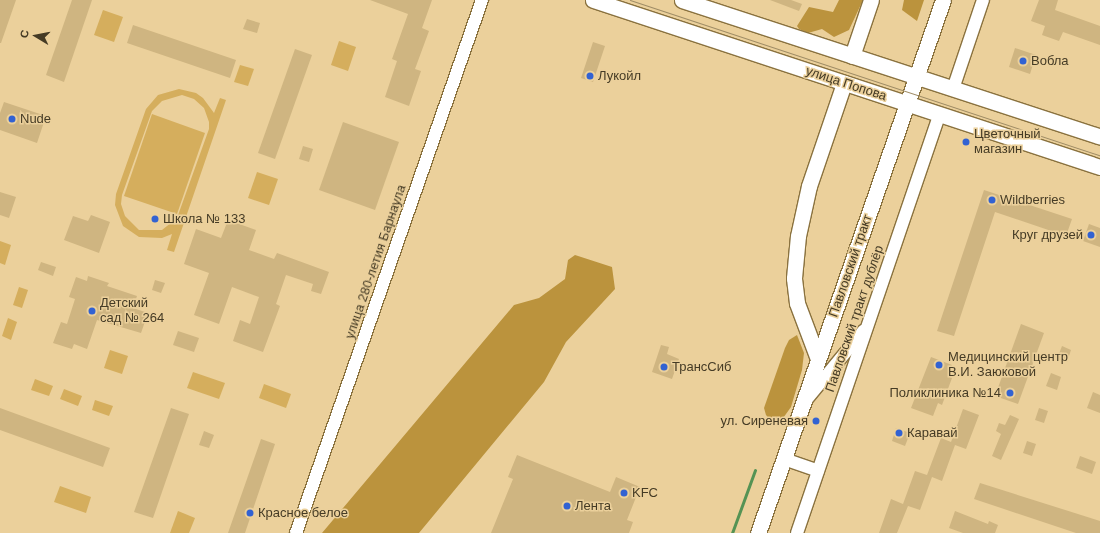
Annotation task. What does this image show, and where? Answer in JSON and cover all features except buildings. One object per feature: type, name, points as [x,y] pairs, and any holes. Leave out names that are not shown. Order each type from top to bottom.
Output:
[{"type":"main road","name":"улица Попова","points":[[593,0],[623,5],[844,83],[1100,167]]},
{"type":"main road","points":[[682,0],[1100,137]]},
{"type":"main road","points":[[852,56],[871,0]]},
{"type":"main road","name":"Павловский тракт","points":[[758,533],[943,0]]},
{"type":"main road","points":[[818,359],[797,303],[794,278],[798,236],[809,186],[844,83]]},
{"type":"street","name":"улица 280-летия Барнаула","points":[[296,533],[482,0]]},
{"type":"street","points":[[953,89],[983,0]]},
{"type":"street","name":"Павловский тракт дублёр","points":[[797,533],[870,323],[940,114]]},
{"type":"street","points":[[802,405],[870,323]]},
{"type":"street","points":[[784,459],[818,471]]},
{"type":"shaded area","points":[[839,0],[863,0],[849,30],[834,37],[822,29],[808,33],[799,29],[797,26],[809,7],[833,12]]},
{"type":"shaded area","points":[[904,0],[924,0],[917,21],[902,10]]},
{"type":"shaded area","points":[[103,10],[123,17],[114,42],[94,35]]},
{"type":"shaded area","points":[[339,41],[356,47],[348,71],[331,65]]},
{"type":"shaded area","points":[[240,65],[254,69],[248,86],[234,82]]},
{"type":"shaded area","points":[[179,89],[196,93],[203,98],[214,113],[220,98],[226,100],[174,252],[167,250],[172,234],[162,238],[139,237],[123,226],[115,205],[116,194],[146,109],[158,95]],"holes":[[[182,95],[194,99],[204,108],[209,122],[209,129],[177,218],[162,230],[139,230],[125,216],[121,204],[122,195],[152,111],[162,101]]]},
{"type":"shaded area","points":[[152,114],[205,133],[177,214],[124,196]]},
{"type":"shaded area","points":[[257,172],[278,179],[269,205],[248,198]]},
{"type":"shaded area","points":[[0,241],[11,245],[5,265],[0,263]]},
{"type":"shaded area","points":[[575,255],[612,267],[615,289],[566,342],[544,382],[419,533],[322,533],[514,305],[539,298],[565,279],[568,260]]},
{"type":"shaded area","points":[[19,287],[28,290],[22,308],[13,305]]},
{"type":"shaded area","points":[[8,318],[17,322],[11,340],[2,336]]},
{"type":"shaded area","points":[[797,335],[804,353],[802,370],[791,407],[781,421],[774,424],[766,415],[764,408],[785,348],[789,340]]},
{"type":"shaded area","points":[[110,350],[128,356],[122,374],[104,368]]},
{"type":"shaded area","points":[[193,372],[225,383],[219,399],[187,388]]},
{"type":"shaded area","points":[[35,379],[53,386],[49,396],[31,390]]},
{"type":"shaded area","points":[[264,384],[291,394],[286,408],[259,398]]},
{"type":"shaded area","points":[[64,389],[82,396],[78,406],[60,399]]},
{"type":"shaded area","points":[[95,400],[113,406],[109,416],[92,410]]},
{"type":"shaded area","points":[[60,486],[91,497],[86,513],[54,502]]},
{"type":"shaded area","points":[[178,511],[195,518],[189,533],[170,533]]},
{"type":"waterway","points":[[732,533],[755,470]]},
{"type":"tram line","points":[[630,0],[1100,155]]},
{"type":"place","name":"Вобла","points":[[1023,61]]},
{"type":"place","name":"Лукойл","points":[[590,76]]},
{"type":"place","name":"Nude","points":[[12,119]]},
{"type":"place","name":"Цветочный магазин","points":[[966,142]]},
{"type":"place","name":"Wildberries","points":[[992,200]]},
{"type":"place","name":"Школа № 133","points":[[155,219]]},
{"type":"place","name":"Круг друзей","points":[[1091,235]]},
{"type":"place","name":"Детский сад № 264","points":[[92,311]]},
{"type":"place","name":"Медицинский центр В.И. Заюковой","points":[[939,365]]},
{"type":"place","name":"ТрансСиб","points":[[664,367]]},
{"type":"place","name":"Поликлиника №14","points":[[1010,393]]},
{"type":"place","name":"ул. Сиреневая","points":[[816,421]]},
{"type":"place","name":"Каравай","points":[[899,433]]},
{"type":"place","name":"KFC","points":[[624,493]]},
{"type":"place","name":"Лента","points":[[567,506]]},
{"type":"place","name":"Красное белое","points":[[250,513]]}]
